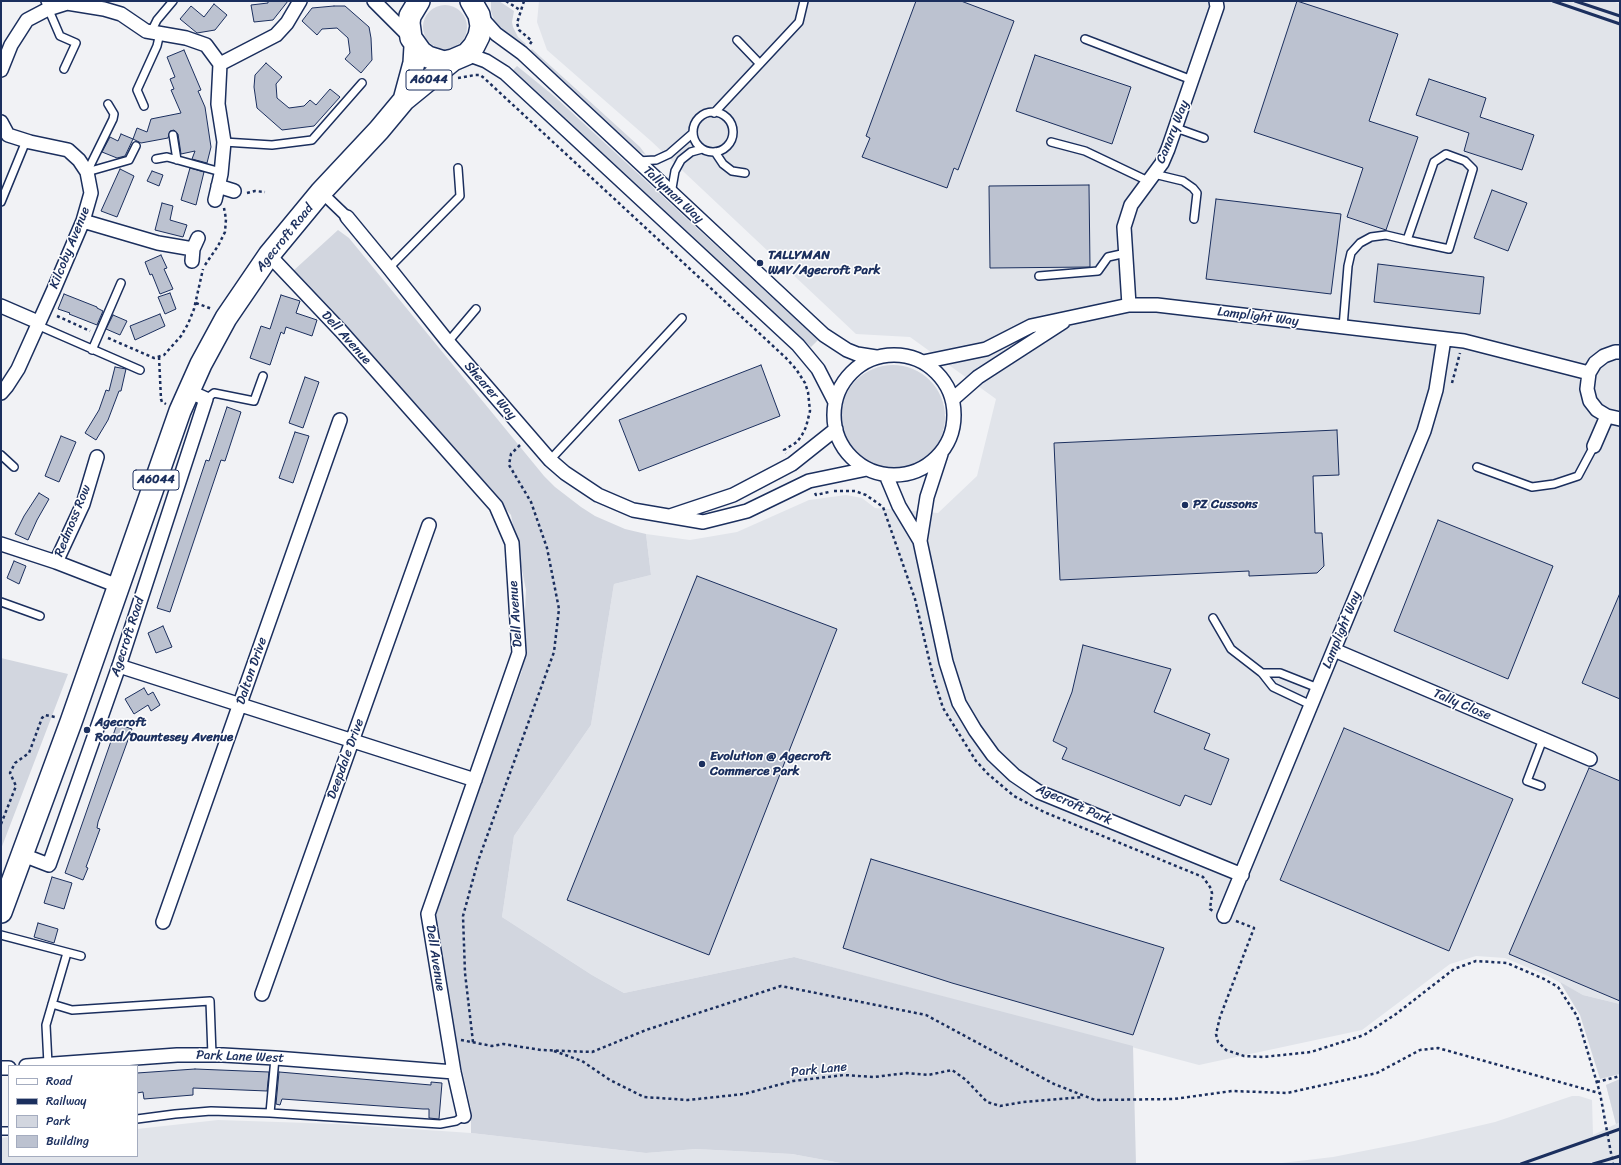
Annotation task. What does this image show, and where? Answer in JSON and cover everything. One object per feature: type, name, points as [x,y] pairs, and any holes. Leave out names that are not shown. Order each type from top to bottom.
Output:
[{"type":"main road","name":"Agecroft Road","points":[[404,100],[414,63],[413,42],[409,31],[410,16],[419,1]]},
{"type":"main road","name":"Agecroft Road","points":[[1,912],[7,881],[23,855],[180,411],[197,395],[201,364],[226,318],[269,255],[321,192],[379,130],[404,100],[474,46],[479,36],[480,26],[476,7]]},
{"type":"main road","points":[[413,42],[421,52],[432,59],[444,62],[460,57]]},
{"type":"street","points":[[220,64],[276,35],[287,23],[300,1]]},
{"type":"street","points":[[374,1],[413,42]]},
{"type":"street","name":"Canary Way","points":[[1129,305],[1124,227],[1131,205],[1162,163],[1176,128],[1217,7],[1216,1]]},
{"type":"street","points":[[1,70],[6,43],[27,20],[46,5],[67,3],[104,9],[121,14],[146,31],[186,38],[206,45],[220,64],[218,104],[224,142],[221,172],[215,200]]},
{"type":"street","name":"Tallyman Way","points":[[476,7],[496,34],[522,53],[671,194],[831,341],[857,354],[876,357]]},
{"type":"street","name":"Tallyman Way","points":[[460,57],[486,61],[505,73],[798,345],[818,369],[835,402]]},
{"type":"street","name":"Kilcoby Avenue","points":[[1,122],[8,135],[26,141],[68,150],[79,160],[87,172],[91,192],[83,221],[18,369],[1,393]]},
{"type":"street","points":[[218,186],[234,191]]},
{"type":"street","points":[[321,192],[347,217]]},
{"type":"street","name":"Shearer Way","points":[[347,217],[390,268],[448,342],[550,460],[570,477],[598,496],[633,510],[703,522],[747,511],[809,481],[867,469]]},
{"type":"street","points":[[83,221],[158,244],[194,249]]},
{"type":"street","name":"Dell Avenue","points":[[269,255],[341,332],[496,506],[512,543],[519,653],[428,914],[448,1039],[464,1116]]},
{"type":"street","name":"Lamplight Way","points":[[923,362],[986,349],[1031,326],[1129,305],[1157,305],[1464,341],[1589,373]]},
{"type":"street","points":[[1,306],[37,324]]},
{"type":"street","points":[[953,399],[978,377],[1072,317]]},
{"type":"street","name":"Lamplight Way","points":[[1224,916],[1424,431],[1436,390],[1444,339]]},
{"type":"street","points":[[1620,352],[1615,352],[1604,356],[1595,363],[1589,373],[1587,389],[1590,400],[1597,410],[1607,416],[1620,419]]},
{"type":"street","points":[[920,541],[927,497],[941,454],[951,437],[955,418],[953,399],[947,384],[936,371],[923,362],[908,356],[892,355],[876,357],[862,364],[850,374],[841,387],[835,402],[834,416],[836,429],[842,446],[853,459],[867,469],[886,475],[906,474],[925,467],[941,454]]},
{"type":"street","name":"Agecroft Road","points":[[23,855],[49,865],[119,666],[197,395]]},
{"type":"street","points":[[1594,446],[1607,416]]},
{"type":"street","name":"Dalton Drive","points":[[163,922],[340,420]]},
{"type":"street","points":[[668,517],[733,495],[792,464],[836,429]]},
{"type":"street","name":"Redmoss Row","points":[[56,562],[83,504],[97,457]]},
{"type":"street","points":[[886,475],[900,506],[920,541]]},
{"type":"street","name":"Deepdale Drive","points":[[262,994],[429,525]]},
{"type":"street","name":"Agecroft Park","points":[[920,541],[946,662],[959,703],[975,730],[993,755],[1014,775],[1040,792],[1242,875]]},
{"type":"street","points":[[1,544],[56,562],[118,586]]},
{"type":"street","name":"Tally Close","points":[[1334,650],[1590,759]]},
{"type":"street","points":[[119,666],[475,780]]},
{"type":"street","name":"Park Lane West","points":[[37,1065],[176,1055],[212,1055],[275,1058],[454,1072]]},
{"type":"lane","points":[[144,106],[137,90],[157,46],[157,20],[173,1]]},
{"type":"lane","points":[[714,113],[799,22],[804,1]]},
{"type":"lane","points":[[46,5],[60,36],[76,43],[64,69]]},
{"type":"lane","points":[[1085,39],[1192,80]]},
{"type":"lane","points":[[737,40],[760,64]]},
{"type":"lane","points":[[224,142],[272,145],[312,140],[362,83]]},
{"type":"lane","points":[[87,172],[113,119],[114,114],[108,104]]},
{"type":"lane","points":[[637,161],[656,160],[669,154],[693,133],[697,121],[708,114],[714,113],[726,117],[730,122],[733,135],[727,147],[715,152],[708,152],[698,145],[693,133]]},
{"type":"lane","points":[[1176,128],[1204,138]]},
{"type":"lane","points":[[173,134],[177,160]]},
{"type":"lane","points":[[1,202],[26,141]]},
{"type":"lane","points":[[1051,142],[1085,151],[1151,178],[1183,181],[1197,193],[1194,219]]},
{"type":"lane","points":[[87,172],[129,160],[136,146]]},
{"type":"lane","points":[[671,194],[675,171],[681,160],[691,152],[702,149]]},
{"type":"lane","points":[[715,152],[723,164],[732,171],[745,173]]},
{"type":"lane","points":[[1343,327],[1348,266],[1351,253],[1360,243],[1371,237],[1386,235],[1408,240],[1449,249],[1473,169],[1465,161],[1446,154],[1434,162],[1408,240]]},
{"type":"lane","points":[[156,159],[167,157],[221,172]]},
{"type":"lane","points":[[390,268],[460,196],[458,168]]},
{"type":"lane","points":[[1039,276],[1098,271],[1108,257],[1126,253]]},
{"type":"lane","points":[[92,350],[121,283]]},
{"type":"lane","points":[[448,342],[476,309]]},
{"type":"lane","points":[[550,460],[682,318]]},
{"type":"lane","points":[[37,324],[92,350],[140,370]]},
{"type":"lane","points":[[197,395],[214,394],[254,401],[263,376]]},
{"type":"lane","points":[[1477,467],[1532,487],[1554,484],[1578,476],[1594,446]]},
{"type":"lane","points":[[1,455],[14,467]]},
{"type":"lane","points":[[1,602],[40,616]]},
{"type":"lane","points":[[1213,618],[1231,649],[1262,673],[1273,687],[1311,705]]},
{"type":"lane","points":[[1262,673],[1280,673],[1318,688]]},
{"type":"lane","points":[[1541,786],[1527,781],[1543,739]]},
{"type":"lane","points":[[1,935],[81,956]]},
{"type":"lane","points":[[48,1064],[46,1025],[67,953]]},
{"type":"lane","points":[[52,1004],[72,1010],[210,1001],[212,1055]]},
{"type":"lane","points":[[270,1113],[275,1058]]},
{"type":"lane","points":[[138,1119],[211,1111],[270,1113],[440,1124],[456,1122],[464,1116]]},
{"type":"path","points":[[506,1],[520,10]]},
{"type":"path","points":[[493,86],[786,358],[796,369],[805,383],[808,392],[810,411],[806,428],[802,435],[797,442],[784,450],[792,464]]},
{"type":"path","points":[[234,191],[242,193],[254,191],[265,192]]},
{"type":"path","points":[[44,310],[148,356],[154,358],[159,357],[177,342],[185,332],[194,309],[204,266],[218,246],[225,232],[226,219],[224,208],[222,204],[215,200]]},
{"type":"path","points":[[159,357],[162,402],[180,411]]},
{"type":"path","points":[[473,1042],[465,973],[463,916],[478,861],[554,652],[559,609],[547,548],[531,502],[509,465],[511,454],[520,445]]},
{"type":"path","points":[[809,481],[816,495],[836,490],[855,491],[870,497],[883,507],[915,599],[933,676],[943,708],[976,761],[988,774],[1014,796],[1044,812],[1203,877],[1207,881],[1212,893],[1210,909],[1254,928],[1220,1017],[1216,1034],[1218,1042],[1226,1050],[1244,1056],[1263,1058],[1311,1052],[1364,1035],[1396,1014],[1454,969],[1476,961],[1508,963],[1558,987],[1577,1016],[1600,1093],[1613,1164]]},
{"type":"path","points":[[1,824],[16,786],[10,773],[15,763],[29,753],[42,718],[45,715],[48,715],[71,722]]},
{"type":"path","points":[[448,1039],[492,1046],[502,1044],[552,1050],[592,1052],[646,1030],[781,986],[926,1015],[1054,1084],[1095,1100],[1174,1099],[1232,1091],[1286,1093],[1377,1073],[1420,1050],[1438,1048],[1600,1093]]},
{"type":"path","name":"Park Lane","points":[[552,1050],[582,1062],[610,1080],[644,1097],[688,1100],[744,1094],[793,1081],[844,1076],[874,1077],[907,1073],[928,1075],[952,1070],[966,1080],[987,1102],[1000,1106],[1023,1102],[1086,1096]]},
{"type":"path","points":[[1597,1082],[1620,1076]]},
{"type":"shaded area","points":[[539,1],[1612,1],[1620,4],[1620,1004],[1583,995],[1546,975],[1505,958],[1476,956],[1450,964],[1362,1030],[1199,1065],[794,957],[624,993],[592,975],[502,917],[514,836],[591,725],[614,584],[651,575],[646,534],[690,540],[737,532],[809,500],[846,495],[862,498],[875,508],[938,513],[977,476],[996,399],[910,337],[856,334],[651,141],[547,50],[537,22]]},
{"type":"shaded area","points":[[1620,1079],[1620,1163],[1616,1164],[1273,1164],[1333,1157],[1414,1141],[1495,1122],[1572,1096],[1579,1096],[1592,1100],[1593,1135],[1616,1124],[1606,1085]]},
{"type":"shaded area","points":[[218,1120],[338,1124],[471,1133],[646,1153],[696,1149],[792,1154],[846,1164],[1,1164],[1,1138],[8,1137],[8,1157],[138,1157],[138,1129]]},
{"type":"green space","points":[[491,1],[499,1],[514,11],[512,22],[513,27],[518,37],[526,44],[521,49],[496,26],[491,11]]},
{"type":"green space","points":[[441,5],[449,5],[461,11],[467,23],[467,31],[461,43],[449,49],[441,49],[429,43],[423,31],[423,23],[429,11]]},
{"type":"green space","points":[[532,49],[640,147],[646,155],[638,151],[565,84],[527,54]]},
{"type":"green space","points":[[517,66],[554,96],[818,340],[811,347],[512,71]]},
{"type":"green space","points":[[338,230],[349,238],[544,476],[555,487],[595,516],[625,529],[646,534],[651,575],[614,584],[591,725],[514,836],[502,917],[592,975],[624,993],[794,957],[1133,1046],[1136,1164],[846,1164],[792,1154],[696,1149],[646,1153],[471,1133],[471,1109],[457,1048],[432,916],[522,671],[526,590],[511,515],[293,271]]},
{"type":"green space","points":[[893,365],[913,369],[930,380],[941,397],[945,417],[941,437],[930,454],[913,465],[893,469],[873,465],[856,454],[845,437],[841,417],[845,397],[856,380],[873,369]]},
{"type":"green space","points":[[1,658],[68,674],[1,849]]},
{"type":"green space","points":[[1560,982],[1583,995],[1620,1004],[1620,1074],[1600,1079],[1580,1015]]},
{"type":"green space","points":[[1620,1079],[1620,1122],[1616,1124],[1606,1085]]},
{"type":"building","points":[[268,1],[288,1],[273,20],[254,22],[251,5],[268,3]]},
{"type":"building","points":[[916,1],[961,1],[1014,21],[958,170],[954,168],[947,188],[862,157],[870,138],[866,136]]},
{"type":"building","points":[[1297,1],[1398,34],[1369,121],[1418,137],[1386,230],[1347,217],[1363,168],[1254,132]]},
{"type":"building","points":[[214,4],[227,15],[215,30],[197,33],[180,19],[191,6],[204,17]]},
{"type":"building","points":[[345,6],[369,27],[372,60],[361,73],[345,59],[350,53],[348,38],[337,28],[322,29],[317,35],[302,21],[312,8]]},
{"type":"building","points":[[184,50],[201,90],[198,91],[205,107],[211,147],[207,163],[192,159],[195,151],[181,154],[178,134],[174,130],[170,131],[168,138],[141,143],[133,139],[137,128],[147,132],[151,119],[181,113],[171,90],[174,89],[170,79],[175,77],[167,57]]},
{"type":"building","points":[[1035,55],[1131,87],[1112,144],[1016,111]]},
{"type":"building","points":[[266,63],[282,77],[276,84],[277,98],[289,108],[304,106],[310,100],[316,105],[330,89],[340,97],[314,126],[282,130],[257,108],[254,87],[255,75]]},
{"type":"building","points":[[1429,79],[1486,98],[1480,117],[1534,135],[1522,170],[1464,151],[1469,133],[1416,115]]},
{"type":"building","points":[[121,134],[133,139],[125,156],[117,158],[102,152],[110,137],[118,141]]},
{"type":"building","points":[[190,168],[204,172],[196,205],[181,200]]},
{"type":"building","points":[[120,169],[134,176],[117,217],[101,211]]},
{"type":"building","points":[[152,171],[163,175],[159,186],[147,181]]},
{"type":"building","points":[[1089,185],[1090,267],[990,268],[989,186]]},
{"type":"building","points":[[1492,190],[1527,203],[1508,251],[1474,238]]},
{"type":"building","points":[[1216,199],[1341,214],[1331,294],[1206,279]]},
{"type":"building","points":[[162,203],[173,206],[170,220],[187,225],[183,237],[155,230]]},
{"type":"building","points":[[161,255],[167,268],[164,269],[173,289],[160,294],[152,274],[150,275],[145,262]]},
{"type":"building","points":[[1378,264],[1484,277],[1480,314],[1374,302]]},
{"type":"building","points":[[170,293],[176,309],[165,314],[158,297]]},
{"type":"building","points":[[64,294],[97,307],[103,311],[97,325],[58,309]]},
{"type":"building","points":[[281,295],[300,301],[296,313],[317,320],[312,336],[286,327],[284,334],[281,332],[270,365],[250,358],[261,326],[270,329]]},
{"type":"building","points":[[160,314],[165,326],[135,340],[130,326]]},
{"type":"building","points":[[113,315],[127,321],[120,335],[106,329]]},
{"type":"building","points":[[761,365],[780,416],[639,471],[619,420]]},
{"type":"building","points":[[115,367],[126,369],[121,391],[119,391],[108,420],[96,440],[85,433],[99,410],[106,390],[109,391]]},
{"type":"building","points":[[305,377],[319,382],[303,428],[289,423]]},
{"type":"building","points":[[227,407],[241,412],[225,461],[221,460],[170,612],[157,608],[206,460],[209,461]]},
{"type":"building","name":"PZ Cussons","points":[[1337,430],[1339,475],[1313,476],[1315,533],[1322,533],[1324,566],[1317,573],[1249,576],[1249,571],[1060,580],[1054,443]]},
{"type":"building","points":[[295,432],[309,436],[293,483],[279,478]]},
{"type":"building","points":[[61,436],[76,442],[59,482],[45,476]]},
{"type":"building","points":[[39,493],[49,499],[28,540],[15,534],[24,516]]},
{"type":"building","points":[[1438,520],[1553,566],[1508,679],[1394,631]]},
{"type":"building","points":[[14,561],[26,566],[19,584],[7,578]]},
{"type":"building","name":"Evolution @ Agecroft Commerce Park","points":[[697,576],[837,629],[709,955],[567,900]]},
{"type":"building","points":[[1620,593],[1620,699],[1582,683]]},
{"type":"building","points":[[163,626],[172,647],[156,653],[148,633]]},
{"type":"building","points":[[1083,645],[1171,669],[1154,712],[1210,734],[1204,749],[1229,759],[1211,805],[1185,795],[1180,806],[1062,759],[1067,748],[1053,741],[1072,692]]},
{"type":"building","points":[[144,688],[148,695],[153,692],[160,705],[151,711],[148,705],[134,714],[125,699]]},
{"type":"building","points":[[117,724],[132,729],[98,822],[97,828],[100,829],[86,867],[88,868],[83,880],[65,873]]},
{"type":"building","points":[[1344,728],[1513,799],[1449,951],[1280,880]]},
{"type":"building","points":[[1589,768],[1620,781],[1620,1001],[1509,954]]},
{"type":"building","points":[[871,859],[1164,948],[1133,1035],[952,983],[843,948]]},
{"type":"building","points":[[52,877],[72,883],[64,909],[44,903]]},
{"type":"building","points":[[38,923],[58,929],[54,943],[34,937]]},
{"type":"building","points":[[195,1069],[269,1072],[267,1091],[193,1088],[193,1095],[144,1099],[143,1092],[138,1093],[138,1073]]},
{"type":"building","points":[[279,1072],[431,1085],[431,1082],[442,1083],[439,1119],[429,1118],[429,1109],[282,1099],[280,1105],[276,1104]]},
{"type":"railway","points":[[1553,1],[1620,24]]},
{"type":"railway","points":[[1575,1],[1620,16]]},
{"type":"railway","points":[[1521,1164],[1620,1129]]},
{"type":"railway","points":[[1593,1164],[1620,1156]]},
{"type":"place","name":"TALLYMAN WAY/Agecroft Park","points":[[760,263]]},
{"type":"place","name":"PZ Cussons","points":[[1185,505]]},
{"type":"place","name":"Agecroft Road/Dauntesey Avenue","points":[[87,730]]},
{"type":"place","name":"Evolution @ Agecroft Commerce Park","points":[[702,764]]}]
